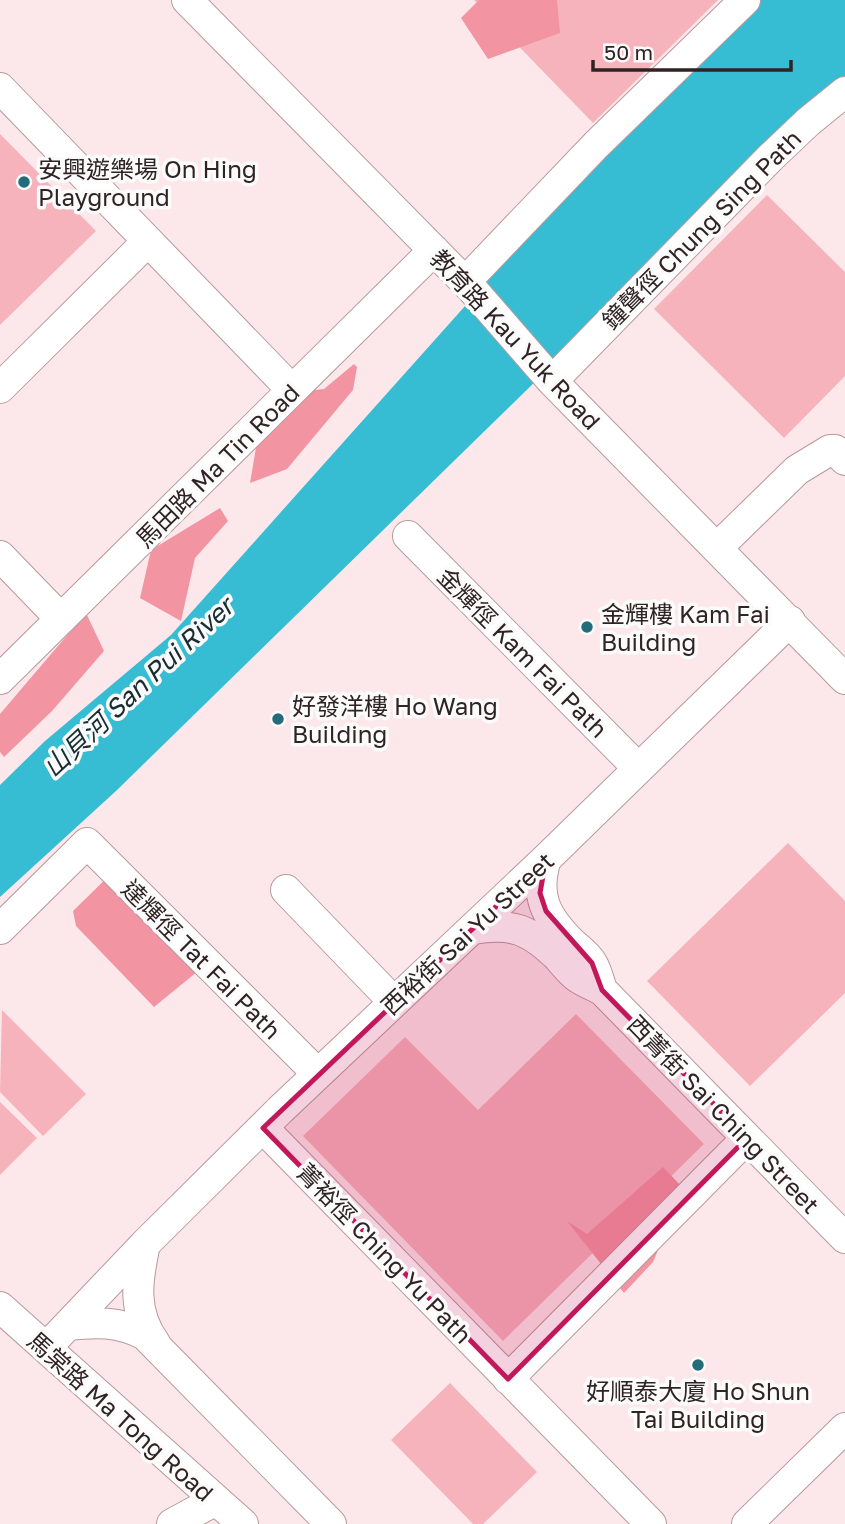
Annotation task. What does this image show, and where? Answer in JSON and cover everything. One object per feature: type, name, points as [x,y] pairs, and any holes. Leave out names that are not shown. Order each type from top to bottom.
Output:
[{"type":"street","name":"教育路 Kau Yuk Road","points":[[187,0],[469,285],[717,548],[845,679]]},
{"type":"street","points":[[469,285],[596,145],[745,0]]},
{"type":"street","points":[[0,88],[292,390]]},
{"type":"street","name":"鐘聲徑 Chung Sing Path","points":[[551,370],[808,122],[845,92]]},
{"type":"street","points":[[0,388],[149,241]]},
{"type":"street","name":"馬田路 Ma Tin Road","points":[[0,679],[433,250]]},
{"type":"street","points":[[717,548],[797,470],[830,450],[835,450],[845,460]]},
{"type":"street","name":"金輝徑 Kam Fai Path","points":[[408,536],[638,768]]},
{"type":"street","points":[[0,556],[61,619]]},
{"type":"street","name":"西裕街 Sai Yu Street","points":[[68,1325],[262,1128],[546,859],[790,621]]},
{"type":"street","name":"達輝徑 Tat Fai Path","points":[[0,929],[87,843],[318,1074]]},
{"type":"street","name":"西菁街 Sai Ching Street","points":[[546,859],[540,876],[540,892],[546,911],[560,931],[592,962],[602,990]]},
{"type":"street","points":[[286,890],[394,1002]]},
{"type":"street","name":"西菁街 Sai Ching Street","points":[[473,929],[494,925],[512,927],[531,934],[576,977],[602,990],[845,1238]]},
{"type":"street","name":"菁裕徑 Ching Yu Path","points":[[262,1128],[651,1524]]},
{"type":"street","points":[[508,1378],[747,1138]]},
{"type":"street","points":[[145,1244],[139,1272],[138,1308],[142,1322],[157,1346]]},
{"type":"street","name":"馬棠路 Ma Tong Road","points":[[0,1307],[243,1524]]},
{"type":"street","points":[[46,1348],[68,1325],[112,1322],[129,1326],[145,1335],[331,1524]]},
{"type":"street","points":[[747,1524],[841,1441]]},
{"type":"street","points":[[173,1524],[216,1500]]},
{"type":"highlighted area","points":[[546,859],[540,893],[546,911],[592,963],[602,990],[747,1138],[508,1379],[263,1128]]},
{"type":"shaded area","points":[[474,0],[718,0],[593,123]]},
{"type":"shaded area","points":[[479,0],[557,0],[560,33],[488,59],[461,18]]},
{"type":"shaded area","name":"安興遊樂場 On Hing Playground","points":[[0,134],[96,231],[0,325]]},
{"type":"shaded area","points":[[767,195],[845,272],[845,376],[784,438],[654,309]]},
{"type":"shaded area","points":[[354,364],[357,367],[353,390],[287,469],[250,483],[265,395],[324,389]]},
{"type":"shaded area","points":[[220,508],[228,521],[195,558],[181,621],[140,598],[151,550]]},
{"type":"shaded area","points":[[86,613],[104,651],[52,711],[4,757],[0,752],[0,714]]},
{"type":"shaded area","points":[[788,843],[845,901],[845,993],[750,1086],[647,981]]},
{"type":"shaded area","points":[[121,864],[214,958],[154,1007],[76,926],[73,911]]},
{"type":"shaded area","points":[[2,1010],[86,1094],[43,1136],[0,1092]]},
{"type":"shaded area","points":[[576,1014],[704,1144],[503,1341],[303,1136],[405,1037],[478,1110]]},
{"type":"shaded area","points":[[0,1102],[37,1138],[0,1175]]},
{"type":"shaded area","points":[[663,1167],[684,1189],[653,1262],[624,1293],[567,1221],[587,1234]]},
{"type":"shaded area","points":[[450,1383],[537,1472],[483,1524],[473,1524],[391,1440]]},
{"type":"water","name":"山貝河 San Pui River","points":[[759,0],[845,0],[845,79],[116,791],[0,897],[0,785],[45,741],[171,635],[575,183]]},
{"type":"place","name":"安興遊樂場 On Hing Playground","points":[[24,182]]},
{"type":"place","name":"金輝樓 Kam Fai Building","points":[[587,627]]},
{"type":"place","name":"好發洋樓 Ho Wang Building","points":[[278,719]]},
{"type":"place","name":"好順泰大廈 Ho Shun Tai Building","points":[[698,1365]]}]
